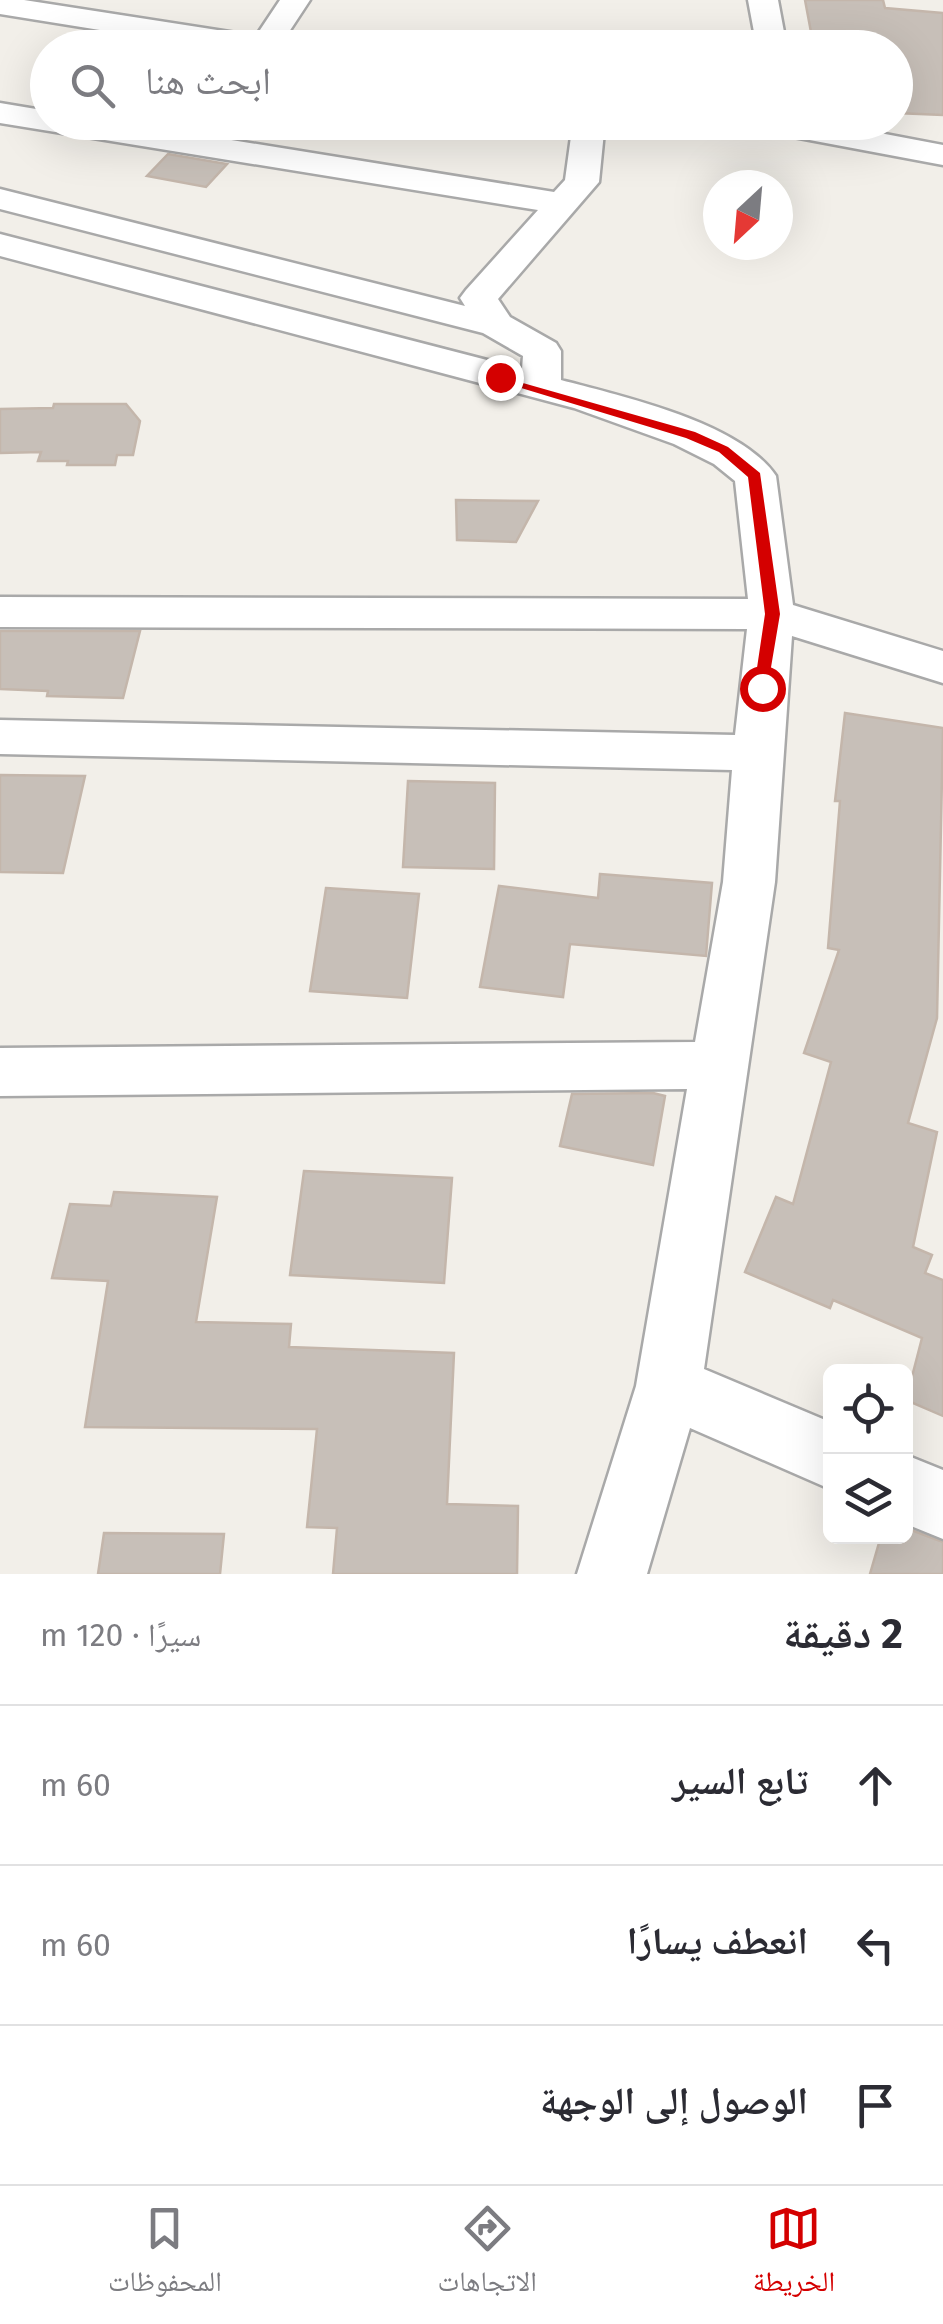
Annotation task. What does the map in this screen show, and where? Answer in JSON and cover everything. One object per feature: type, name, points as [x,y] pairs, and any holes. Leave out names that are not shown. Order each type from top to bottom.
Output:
[{"type":"street","points":[[276,30],[295,0]]},
{"type":"street","points":[[763,0],[769,30]]},
{"type":"street","points":[[0,37],[31,6],[172,30]]},
{"type":"street","points":[[0,148],[23,116]]},
{"type":"street","points":[[170,140],[562,204]]},
{"type":"street","points":[[496,325],[479,298],[582,182],[587,140]]},
{"type":"street","points":[[864,140],[943,155]]},
{"type":"street","points":[[0,198],[496,325],[542,352],[541,389]]},
{"type":"street","points":[[0,245],[541,389],[690,435],[742,461],[755,476],[772,614],[749,882],[670,1386],[612,1574]]},
{"type":"street","points":[[0,612],[772,614],[943,667]]},
{"type":"street","points":[[0,737],[758,754]]},
{"type":"street","points":[[0,1072],[674,1063],[721,1069]]},
{"type":"street","points":[[670,1386],[825,1454]]},
{"type":"street","points":[[913,1492],[943,1506]]},
{"type":"building","points":[[805,0],[883,0],[885,8],[943,13],[943,115],[913,114],[913,30],[811,30]]},
{"type":"building","points":[[168,154],[227,164],[206,187],[147,176]]},
{"type":"building","points":[[54,404],[126,404],[140,421],[133,455],[117,455],[115,465],[67,465],[68,461],[38,461],[41,452],[0,453],[0,409],[53,408]]},
{"type":"building","points":[[456,500],[538,501],[516,542],[457,540]]},
{"type":"building","points":[[0,631],[140,631],[123,698],[47,696],[48,691],[0,689]]},
{"type":"building","points":[[845,713],[943,728],[937,1018],[908,1123],[937,1132],[913,1247],[932,1255],[925,1273],[943,1280],[943,1416],[913,1403],[913,1373],[922,1338],[833,1300],[830,1308],[745,1272],[776,1197],[793,1204],[831,1062],[804,1053],[839,950],[828,948],[840,801],[835,801]]},
{"type":"building","points":[[0,775],[85,776],[63,873],[0,872]]},
{"type":"building","points":[[408,781],[495,783],[494,869],[403,867]]},
{"type":"building","points":[[600,874],[712,883],[706,956],[570,944],[563,997],[480,987],[499,886],[598,898]]},
{"type":"building","points":[[326,888],[419,894],[407,998],[310,991]]},
{"type":"building","points":[[572,1094],[665,1096],[653,1165],[560,1146]]},
{"type":"building","points":[[304,1171],[452,1178],[444,1283],[290,1275]]},
{"type":"building","points":[[114,1192],[217,1197],[196,1322],[291,1324],[289,1347],[454,1353],[447,1504],[518,1506],[517,1574],[333,1574],[337,1528],[307,1527],[317,1429],[85,1427],[108,1281],[52,1278],[70,1204],[111,1206]]},
{"type":"building","points":[[913,1531],[943,1542],[943,1574],[870,1574],[879,1544],[913,1544]]},
{"type":"building","points":[[104,1533],[224,1534],[220,1574],[98,1574]]},
{"type":"route","points":[[500,377],[690,435],[742,461],[755,476],[772,614],[762,688]]}]
